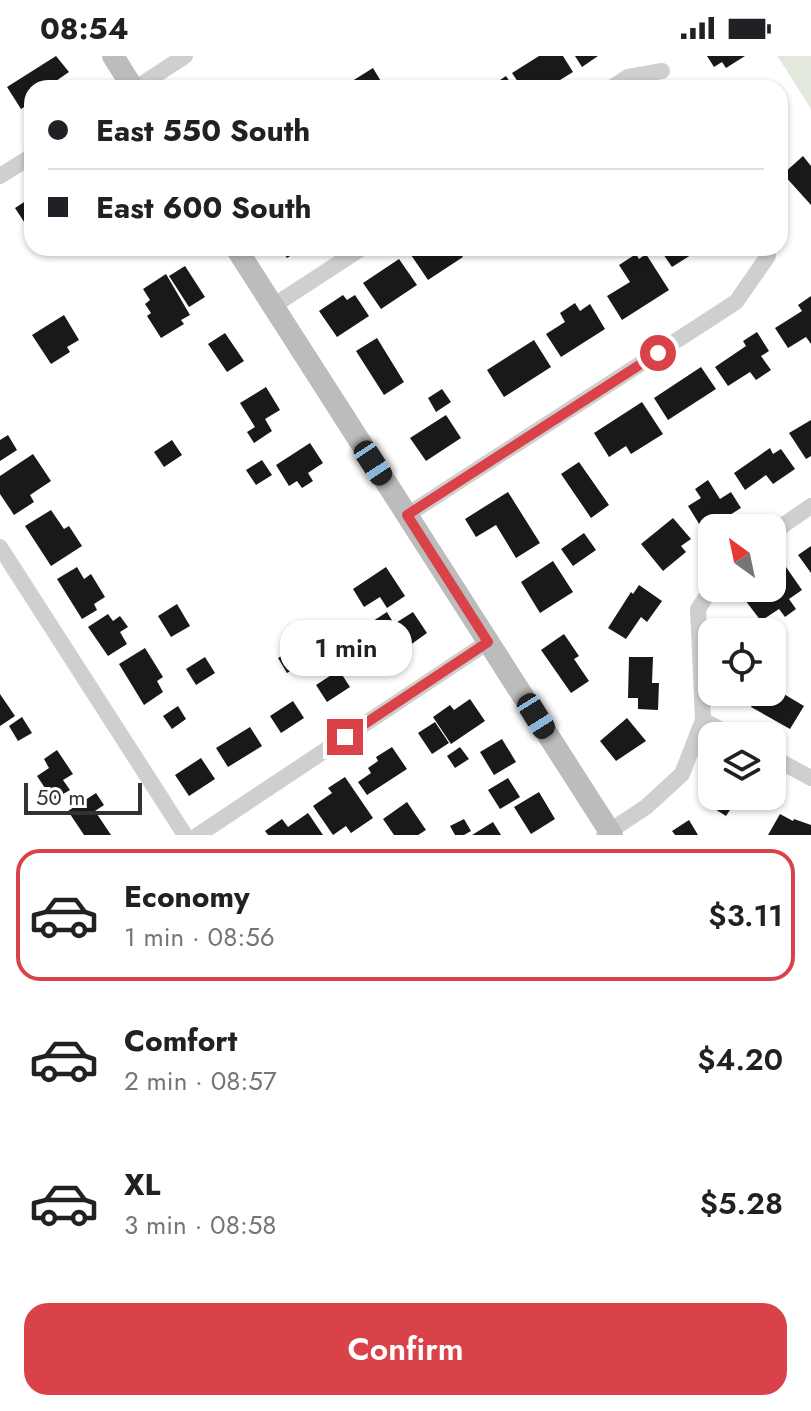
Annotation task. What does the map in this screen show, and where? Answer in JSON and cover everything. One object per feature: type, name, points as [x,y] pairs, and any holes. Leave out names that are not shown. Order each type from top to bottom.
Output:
[{"type":"street","points":[[113,56],[130,80]]},
{"type":"street","points":[[148,80],[185,56]]},
{"type":"street","points":[[623,80],[662,71]]},
{"type":"street","points":[[0,176],[24,161]]},
{"type":"street","points":[[241,256],[608,834],[646,807],[682,774],[703,720],[698,609],[703,602]]},
{"type":"street","points":[[273,306],[350,256]]},
{"type":"street","points":[[407,515],[736,302],[768,256]]},
{"type":"street","points":[[786,523],[811,506]]},
{"type":"street","points":[[0,547],[185,835]]},
{"type":"street","points":[[198,835],[488,642]]},
{"type":"street","points":[[703,720],[707,722]]},
{"type":"street","points":[[786,765],[811,778]]},
{"type":"shaded area","points":[[777,56],[811,56],[811,109],[782,63]]},
{"type":"building","points":[[56,56],[69,72],[57,80],[24,80],[24,107],[21,109],[7,87]]},
{"type":"building","points":[[539,56],[563,56],[573,72],[560,80],[517,80],[512,73]]},
{"type":"building","points":[[575,56],[598,56],[582,67]]},
{"type":"building","points":[[707,56],[745,56],[726,68],[722,62],[714,67]]},
{"type":"building","points":[[373,68],[380,80],[354,80]]},
{"type":"building","points":[[803,156],[811,166],[811,205],[788,180],[788,170]]},
{"type":"building","points":[[24,202],[24,222],[15,208]]},
{"type":"building","points":[[412,256],[462,256],[463,257],[428,280]]},
{"type":"building","points":[[633,256],[639,259],[647,256],[669,290],[622,320],[607,296],[630,282],[619,265]]},
{"type":"building","points":[[664,256],[689,256],[672,267]]},
{"type":"building","points":[[399,259],[417,285],[381,309],[363,283]]},
{"type":"building","points":[[185,266],[205,297],[189,307],[169,276]]},
{"type":"building","points":[[166,274],[190,315],[181,320],[184,324],[161,338],[147,316],[151,313],[145,304],[150,300],[143,289]]},
{"type":"building","points":[[343,295],[347,300],[355,295],[369,316],[337,337],[319,311]]},
{"type":"building","points":[[811,296],[811,344],[806,337],[788,348],[775,328],[802,311],[798,305]]},
{"type":"building","points":[[575,303],[580,311],[590,304],[605,329],[561,357],[546,334],[565,322],[560,313]]},
{"type":"building","points":[[64,315],[79,340],[67,347],[70,352],[51,364],[32,335]]},
{"type":"building","points":[[757,332],[769,351],[761,356],[771,370],[756,380],[750,372],[728,386],[715,367],[746,346],[743,341]]},
{"type":"building","points":[[225,333],[244,361],[227,372],[208,344]]},
{"type":"building","points":[[377,338],[404,382],[384,395],[356,351]]},
{"type":"building","points":[[534,340],[551,367],[504,397],[487,370]]},
{"type":"building","points":[[701,367],[716,389],[668,420],[654,398]]},
{"type":"building","points":[[266,387],[280,410],[265,419],[272,431],[254,443],[247,432],[255,427],[240,403]]},
{"type":"building","points":[[442,389],[451,402],[436,412],[428,398]]},
{"type":"building","points":[[642,402],[663,434],[631,454],[626,446],[609,457],[594,433]]},
{"type":"building","points":[[446,415],[461,438],[426,461],[410,438]]},
{"type":"building","points":[[811,420],[811,456],[806,459],[789,433]]},
{"type":"building","points":[[8,435],[17,450],[0,461],[0,440]]},
{"type":"building","points":[[172,440],[182,455],[164,467],[154,452]]},
{"type":"building","points":[[310,443],[323,463],[308,473],[313,481],[302,488],[297,481],[289,486],[276,465]]},
{"type":"building","points":[[770,448],[773,454],[781,449],[795,469],[773,484],[766,475],[745,490],[734,473]]},
{"type":"building","points":[[33,454],[51,481],[30,495],[34,502],[14,515],[0,494],[0,476]]},
{"type":"building","points":[[262,460],[272,475],[256,485],[246,470]]},
{"type":"building","points":[[579,462],[609,505],[591,518],[561,474]]},
{"type":"building","points":[[708,480],[720,499],[731,492],[741,508],[731,514],[698,514],[698,522],[688,506],[701,498],[695,489]]},
{"type":"building","points":[[508,492],[540,543],[516,558],[496,525],[476,537],[465,519]]},
{"type":"building","points":[[51,510],[64,529],[69,526],[82,546],[51,566],[25,526]]},
{"type":"building","points":[[673,518],[691,539],[681,546],[686,552],[663,571],[641,544]]},
{"type":"building","points":[[584,533],[596,550],[573,566],[561,549]]},
{"type":"building","points":[[811,546],[811,573],[798,555]]},
{"type":"building","points":[[553,561],[573,592],[540,613],[521,582]]},
{"type":"building","points":[[77,567],[84,579],[91,574],[105,597],[94,604],[97,610],[82,619],[57,579]]},
{"type":"building","points":[[386,567],[405,596],[387,608],[380,597],[364,607],[353,589]]},
{"type":"building","points":[[786,567],[802,590],[789,599],[796,609],[785,617],[779,609],[766,618],[759,618],[747,602],[786,602]]},
{"type":"building","points":[[639,585],[662,601],[647,622],[641,617],[626,639],[608,628]]},
{"type":"building","points":[[177,604],[190,626],[171,637],[158,616]]},
{"type":"building","points":[[387,612],[394,624],[413,612],[427,633],[406,648],[395,631],[380,640],[370,623]]},
{"type":"building","points":[[108,614],[113,621],[120,616],[128,627],[120,632],[127,644],[108,656],[88,627]]},
{"type":"building","points":[[564,634],[579,656],[574,659],[589,681],[571,693],[541,650]]},
{"type":"building","points":[[145,648],[163,677],[157,681],[163,692],[144,705],[119,664]]},
{"type":"building","points":[[293,649],[302,664],[287,673],[278,658]]},
{"type":"building","points":[[205,657],[215,673],[196,685],[186,669]]},
{"type":"building","points":[[629,657],[653,657],[652,683],[659,683],[658,710],[638,709],[638,698],[628,698]]},
{"type":"building","points":[[339,670],[350,687],[327,702],[316,685]]},
{"type":"building","points":[[0,694],[15,716],[0,726]]},
{"type":"building","points":[[786,695],[804,706],[790,729],[786,722],[778,722],[751,707],[786,706]]},
{"type":"building","points":[[470,699],[485,721],[451,744],[433,717],[450,705],[454,710]]},
{"type":"building","points":[[293,701],[304,718],[281,733],[270,716]]},
{"type":"building","points":[[178,706],[186,719],[172,729],[163,716]]},
{"type":"building","points":[[22,717],[32,733],[18,741],[9,726]]},
{"type":"building","points":[[627,718],[646,741],[616,761],[600,741]]},
{"type":"building","points":[[435,722],[449,743],[432,754],[418,733]]},
{"type":"building","points":[[250,727],[262,746],[228,767],[216,748]]},
{"type":"building","points":[[502,739],[516,762],[494,775],[480,752]]},
{"type":"building","points":[[392,747],[407,769],[367,795],[358,782],[371,773],[368,768],[378,761],[376,757]]},
{"type":"building","points":[[460,747],[469,759],[455,768],[447,756]]},
{"type":"building","points":[[57,750],[73,774],[63,780],[70,790],[53,800],[37,776],[49,768],[44,759]]},
{"type":"building","points":[[201,758],[215,779],[189,796],[175,775]]},
{"type":"building","points":[[345,777],[373,818],[351,833],[346,826],[333,835],[313,806],[332,793],[328,788]]},
{"type":"building","points":[[508,778],[520,797],[500,809],[488,790]]},
{"type":"building","points":[[539,792],[555,819],[531,834],[514,807]]},
{"type":"building","points":[[96,793],[104,805],[95,811],[111,835],[84,835],[68,811]]},
{"type":"building","points":[[407,802],[426,830],[418,835],[394,835],[383,819]]},
{"type":"building","points":[[716,810],[730,810],[726,816]]},
{"type":"building","points":[[308,813],[323,835],[268,835],[265,831],[282,819],[288,827]]},
{"type":"building","points":[[780,814],[811,825],[811,835],[768,835]]},
{"type":"building","points":[[464,819],[471,831],[455,835],[450,826]]},
{"type":"building","points":[[689,820],[698,835],[675,835],[672,831]]},
{"type":"building","points":[[493,822],[501,835],[472,835]]},
{"type":"route","points":[[345,737],[488,642],[407,515],[658,353]]}]
